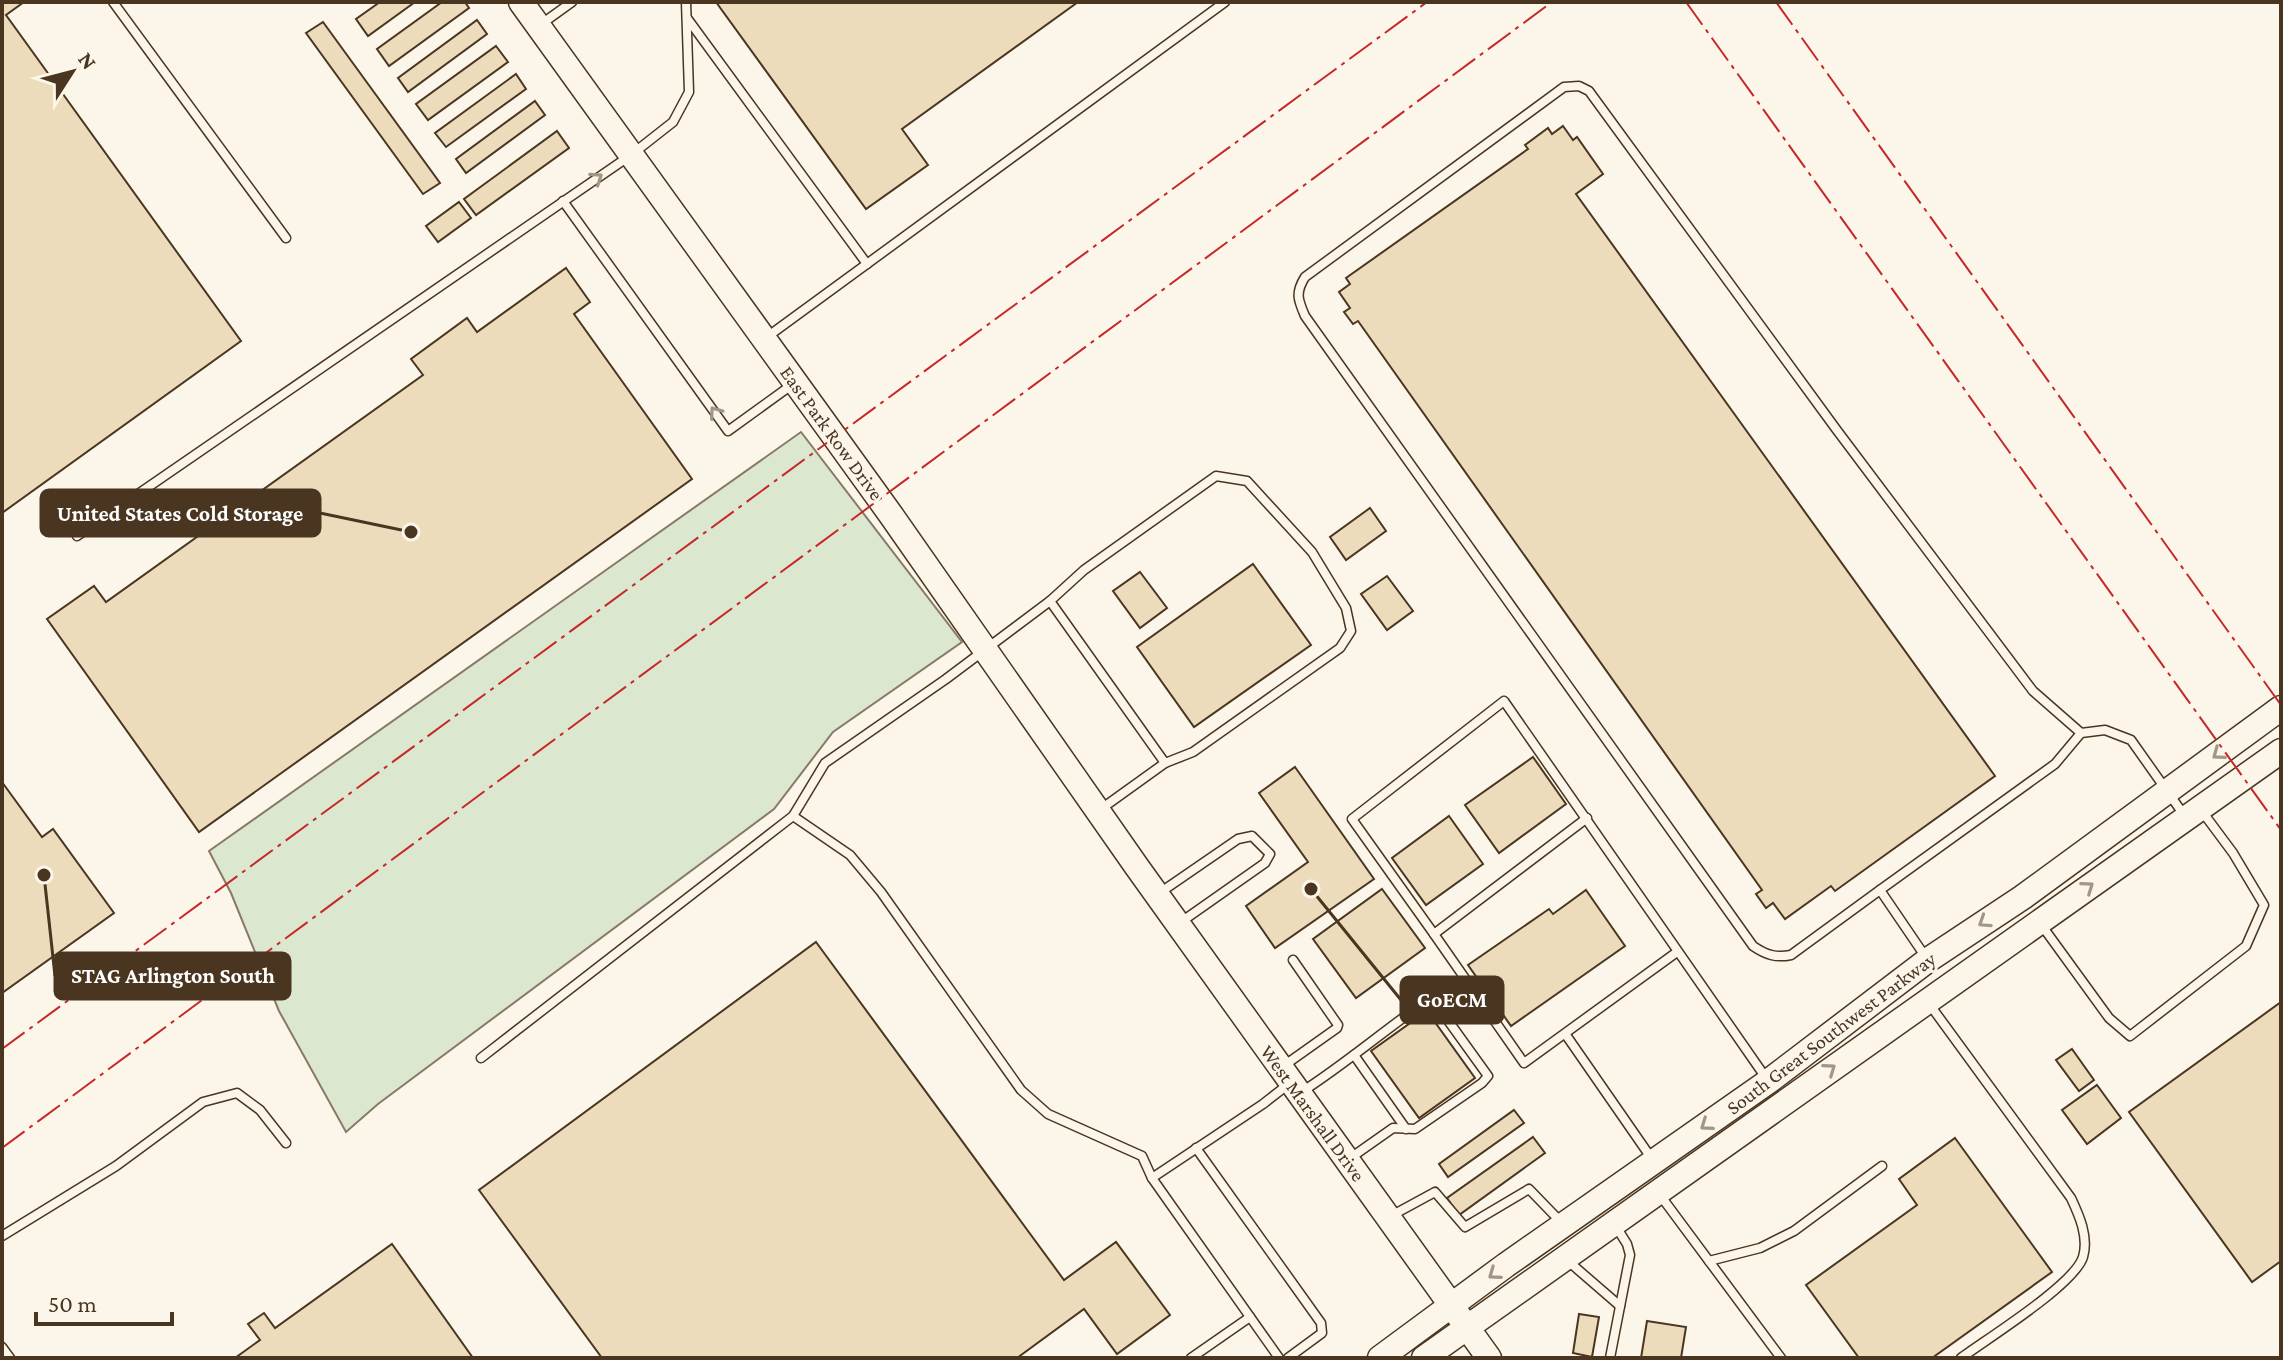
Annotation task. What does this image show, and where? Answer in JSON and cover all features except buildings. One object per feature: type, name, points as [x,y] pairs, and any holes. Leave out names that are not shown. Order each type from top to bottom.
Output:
[{"type":"main road","name":"East Park Row Drive","points":[[521,2],[795,382],[1137,867]]},
{"type":"main road","name":"South Great Southwest Parkway","points":[[1380,1358],[1769,1081],[1928,960],[2023,897],[2281,708]]},
{"type":"main road","name":"South Great Southwest Parkway","points":[[1424,1358],[2281,751]]},
{"type":"main road","name":"West Marshall Drive","points":[[1137,867],[1489,1358]]},
{"type":"main road","points":[[2023,897],[2039,922]]},
{"type":"main road","points":[[1769,1081],[1784,1102]]},
{"type":"lane","points":[[113,2],[286,238]]},
{"type":"lane","points":[[539,27],[572,2]]},
{"type":"lane","points":[[77,536],[631,155],[673,122],[689,92],[686,2]]},
{"type":"lane","points":[[764,339],[1225,2]]},
{"type":"lane","points":[[686,17],[867,264]]},
{"type":"lane","points":[[2039,922],[2109,1018],[2130,1036],[2246,946],[2264,905],[2233,853],[2168,791],[2131,740],[2105,730],[2081,733],[2055,764],[1791,955],[1780,957],[1766,954],[1753,946],[1305,316],[1297,299],[1299,287],[1305,277],[1564,87],[1579,86],[1589,91],[1836,429],[2033,691],[2081,733]]},
{"type":"lane","points":[[563,201],[728,431],[795,382]]},
{"type":"lane","points":[[481,1058],[793,816],[825,763],[946,679],[1050,601],[1084,570],[1216,476],[1247,481],[1312,552],[1346,608],[1351,631],[1340,648],[1193,752],[1165,763],[1098,811]]},
{"type":"lane","points":[[1050,601],[1165,763]]},
{"type":"lane","points":[[1677,952],[1524,1063],[1352,819],[1504,701],[1769,1081]]},
{"type":"lane","points":[[793,816],[850,855],[1021,1090],[1048,1114],[1142,1156],[1152,1178],[1279,1358]]},
{"type":"lane","points":[[1434,934],[1587,818]]},
{"type":"lane","points":[[1157,894],[1238,839],[1252,836],[1270,854],[1265,863],[1178,924]]},
{"type":"lane","points":[[1880,890],[1928,960]]},
{"type":"lane","points":[[1152,1178],[1263,1104],[1291,1081],[1337,1028],[1338,1025],[1293,960]]},
{"type":"lane","points":[[1291,1081],[1347,1063],[1363,1046],[1425,1002],[1434,1001],[1488,1076],[1415,1129],[1393,1128],[1347,1160]]},
{"type":"lane","points":[[1927,1001],[2071,1198],[2081,1219],[2086,1245],[2083,1260],[2062,1285],[1961,1358]]},
{"type":"lane","points":[[1566,1035],[1654,1162]]},
{"type":"lane","points":[[1354,1055],[1406,1129]]},
{"type":"lane","points":[[2,1236],[116,1166],[203,1102],[237,1093],[260,1110],[286,1143]]},
{"type":"lane","points":[[1196,1148],[1321,1323],[1322,1333],[1288,1358]]},
{"type":"lane","points":[[1709,1261],[1760,1248],[1794,1231],[1882,1166]]},
{"type":"lane","points":[[1388,1218],[1435,1192],[1465,1227],[1529,1189],[1564,1225]]},
{"type":"lane","points":[[1658,1192],[1781,1358]]},
{"type":"lane","points":[[1610,1358],[1630,1255],[1627,1244],[1613,1223]]},
{"type":"lane","points":[[1564,1258],[1620,1306]]},
{"type":"lane","points":[[1191,1358],[1250,1317]]},
{"type":"lane","points":[[2,1347],[10,1358]]},
{"type":"green space","points":[[801,432],[962,642],[833,732],[774,809],[378,1104],[346,1132],[279,1011],[231,893],[209,851]]},
{"type":"power","points":[[2,1049],[1427,2]]},
{"type":"power","points":[[2,1148],[1552,2]]},
{"type":"power","points":[[1686,2],[2281,830]]},
{"type":"power","points":[[1776,2],[2281,705]]},
{"type":"place","name":"United States Cold Storage","points":[[411,532]]},
{"type":"place","name":"STAG Arlington South","points":[[44,875]]},
{"type":"place","name":"GoECM","points":[[1311,889]]}]
